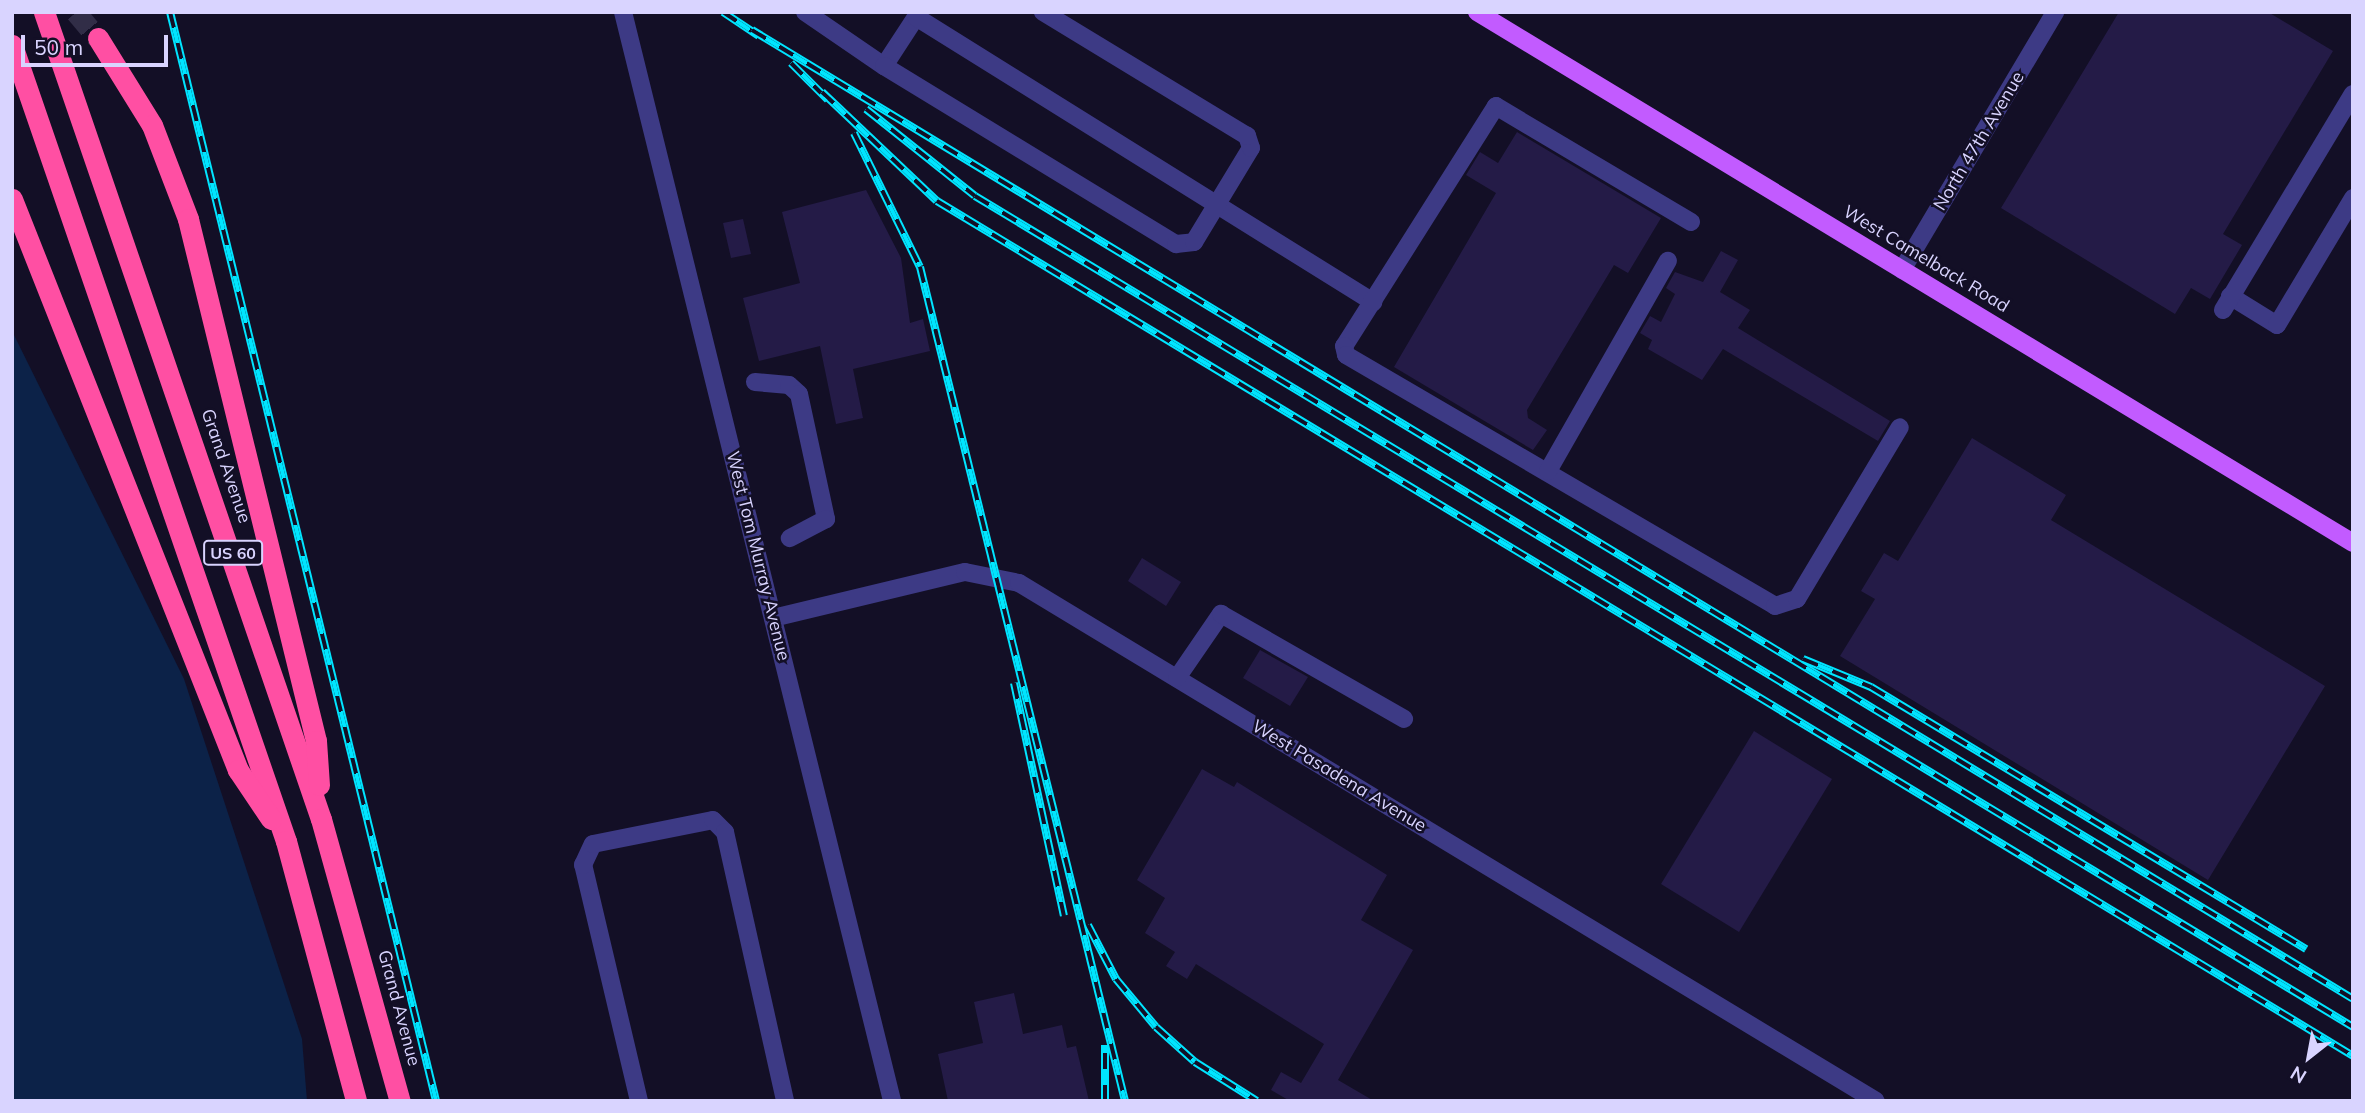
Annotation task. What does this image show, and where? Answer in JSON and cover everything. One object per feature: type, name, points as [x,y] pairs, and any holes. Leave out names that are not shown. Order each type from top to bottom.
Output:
[{"type":"highway","name":"Grand Avenue","points":[[44,12],[321,818],[400,1101]]},
{"type":"highway","points":[[98,38],[152,125],[188,219],[316,741],[321,818]]},
{"type":"highway","name":"US 60","points":[[12,45],[286,841],[356,1101]]},
{"type":"highway","points":[[12,199],[237,770],[286,841]]},
{"type":"main road","name":"West Camelback Road","points":[[1477,12],[2353,543]]},
{"type":"street","name":"West Tom Murray Avenue","points":[[623,12],[892,1101]]},
{"type":"street","points":[[804,12],[884,66],[1176,244],[1194,242],[1251,148],[1247,136],[1043,12]]},
{"type":"street","name":"North 47th Avenue","points":[[1902,270],[2055,12]]},
{"type":"street","points":[[884,66],[918,14],[1373,302]]},
{"type":"street","points":[[2351,100],[2227,303],[2277,325],[2353,198]]},
{"type":"street","points":[[1691,222],[1496,106],[1344,346],[1346,355],[1548,471],[1765,602],[1797,599],[1900,427]]},
{"type":"street","points":[[1548,471],[1668,261]]},
{"type":"street","points":[[755,382],[789,385],[799,394],[826,519],[790,538]]},
{"type":"street","name":"West Pasadena Avenue","points":[[773,618],[965,572],[998,574],[1177,678],[1875,1101]]},
{"type":"street","points":[[1177,678],[1222,614],[1404,719]]},
{"type":"street","points":[[639,1101],[583,865],[593,844],[713,820],[725,832],[785,1101]]},
{"type":"water","points":[[12,331],[184,679],[302,1039],[307,1101],[12,1101]]},
{"type":"building","points":[[2119,12],[2268,12],[2333,51],[2223,234],[2242,245],[2210,299],[2191,288],[2175,314],[2001,208]]},
{"type":"building","points":[[1517,132],[1661,218],[1628,273],[1614,265],[1527,410],[1528,418],[1547,430],[1533,450],[1394,367],[1496,193],[1466,175],[1480,152],[1498,163]]},
{"type":"building","points":[[866,190],[901,258],[910,323],[923,319],[930,351],[853,369],[863,418],[836,424],[820,346],[759,361],[743,298],[800,283],[782,212]]},
{"type":"building","points":[[743,219],[751,254],[731,258],[723,223]]},
{"type":"building","points":[[1721,251],[1738,260],[1720,292],[1750,310],[1738,328],[1890,421],[1878,441],[1723,349],[1702,380],[1648,349],[1652,340],[1640,333],[1650,316],[1661,322],[1675,294],[1666,288],[1675,272],[1703,282]]},
{"type":"building","points":[[1972,438],[2066,495],[2051,520],[2325,686],[2208,880],[1840,656],[1875,599],[1861,591],[1884,553],[1898,561]]},
{"type":"building","points":[[1142,558],[1181,582],[1166,606],[1128,581]]},
{"type":"building","points":[[1260,650],[1308,677],[1290,706],[1243,678]]},
{"type":"building","points":[[1754,731],[1832,779],[1739,932],[1661,884]]},
{"type":"building","points":[[1202,769],[1234,787],[1237,782],[1387,875],[1361,920],[1413,950],[1338,1080],[1374,1101],[1290,1101],[1271,1090],[1281,1072],[1301,1083],[1324,1044],[1196,964],[1187,979],[1166,966],[1175,952],[1145,933],[1165,898],[1137,880]]},
{"type":"building","points":[[1014,993],[1023,1034],[1062,1025],[1067,1048],[1076,1046],[1089,1101],[948,1101],[938,1054],[983,1043],[974,1002]]},
{"type":"tunnel","points":[[76,12],[98,38]]},
{"type":"railway","points":[[170,12],[436,1101]]},
{"type":"railway","points":[[723,12],[759,36]]},
{"type":"railway","points":[[752,30],[2353,999]]},
{"type":"railway","points":[[791,63],[828,100]]},
{"type":"railway","points":[[822,92],[937,201],[2353,1056]]},
{"type":"railway","points":[[866,109],[975,196],[2353,1027]]},
{"type":"railway","points":[[854,133],[920,267],[1125,1101]]},
{"type":"railway","points":[[1803,659],[1871,687],[2306,949]]},
{"type":"railway","points":[[1014,683],[1064,916]]},
{"type":"railway","points":[[1088,925],[1116,979],[1156,1027],[1195,1062],[1257,1101]]},
{"type":"railway","points":[[1105,1045],[1105,1101]]}]
